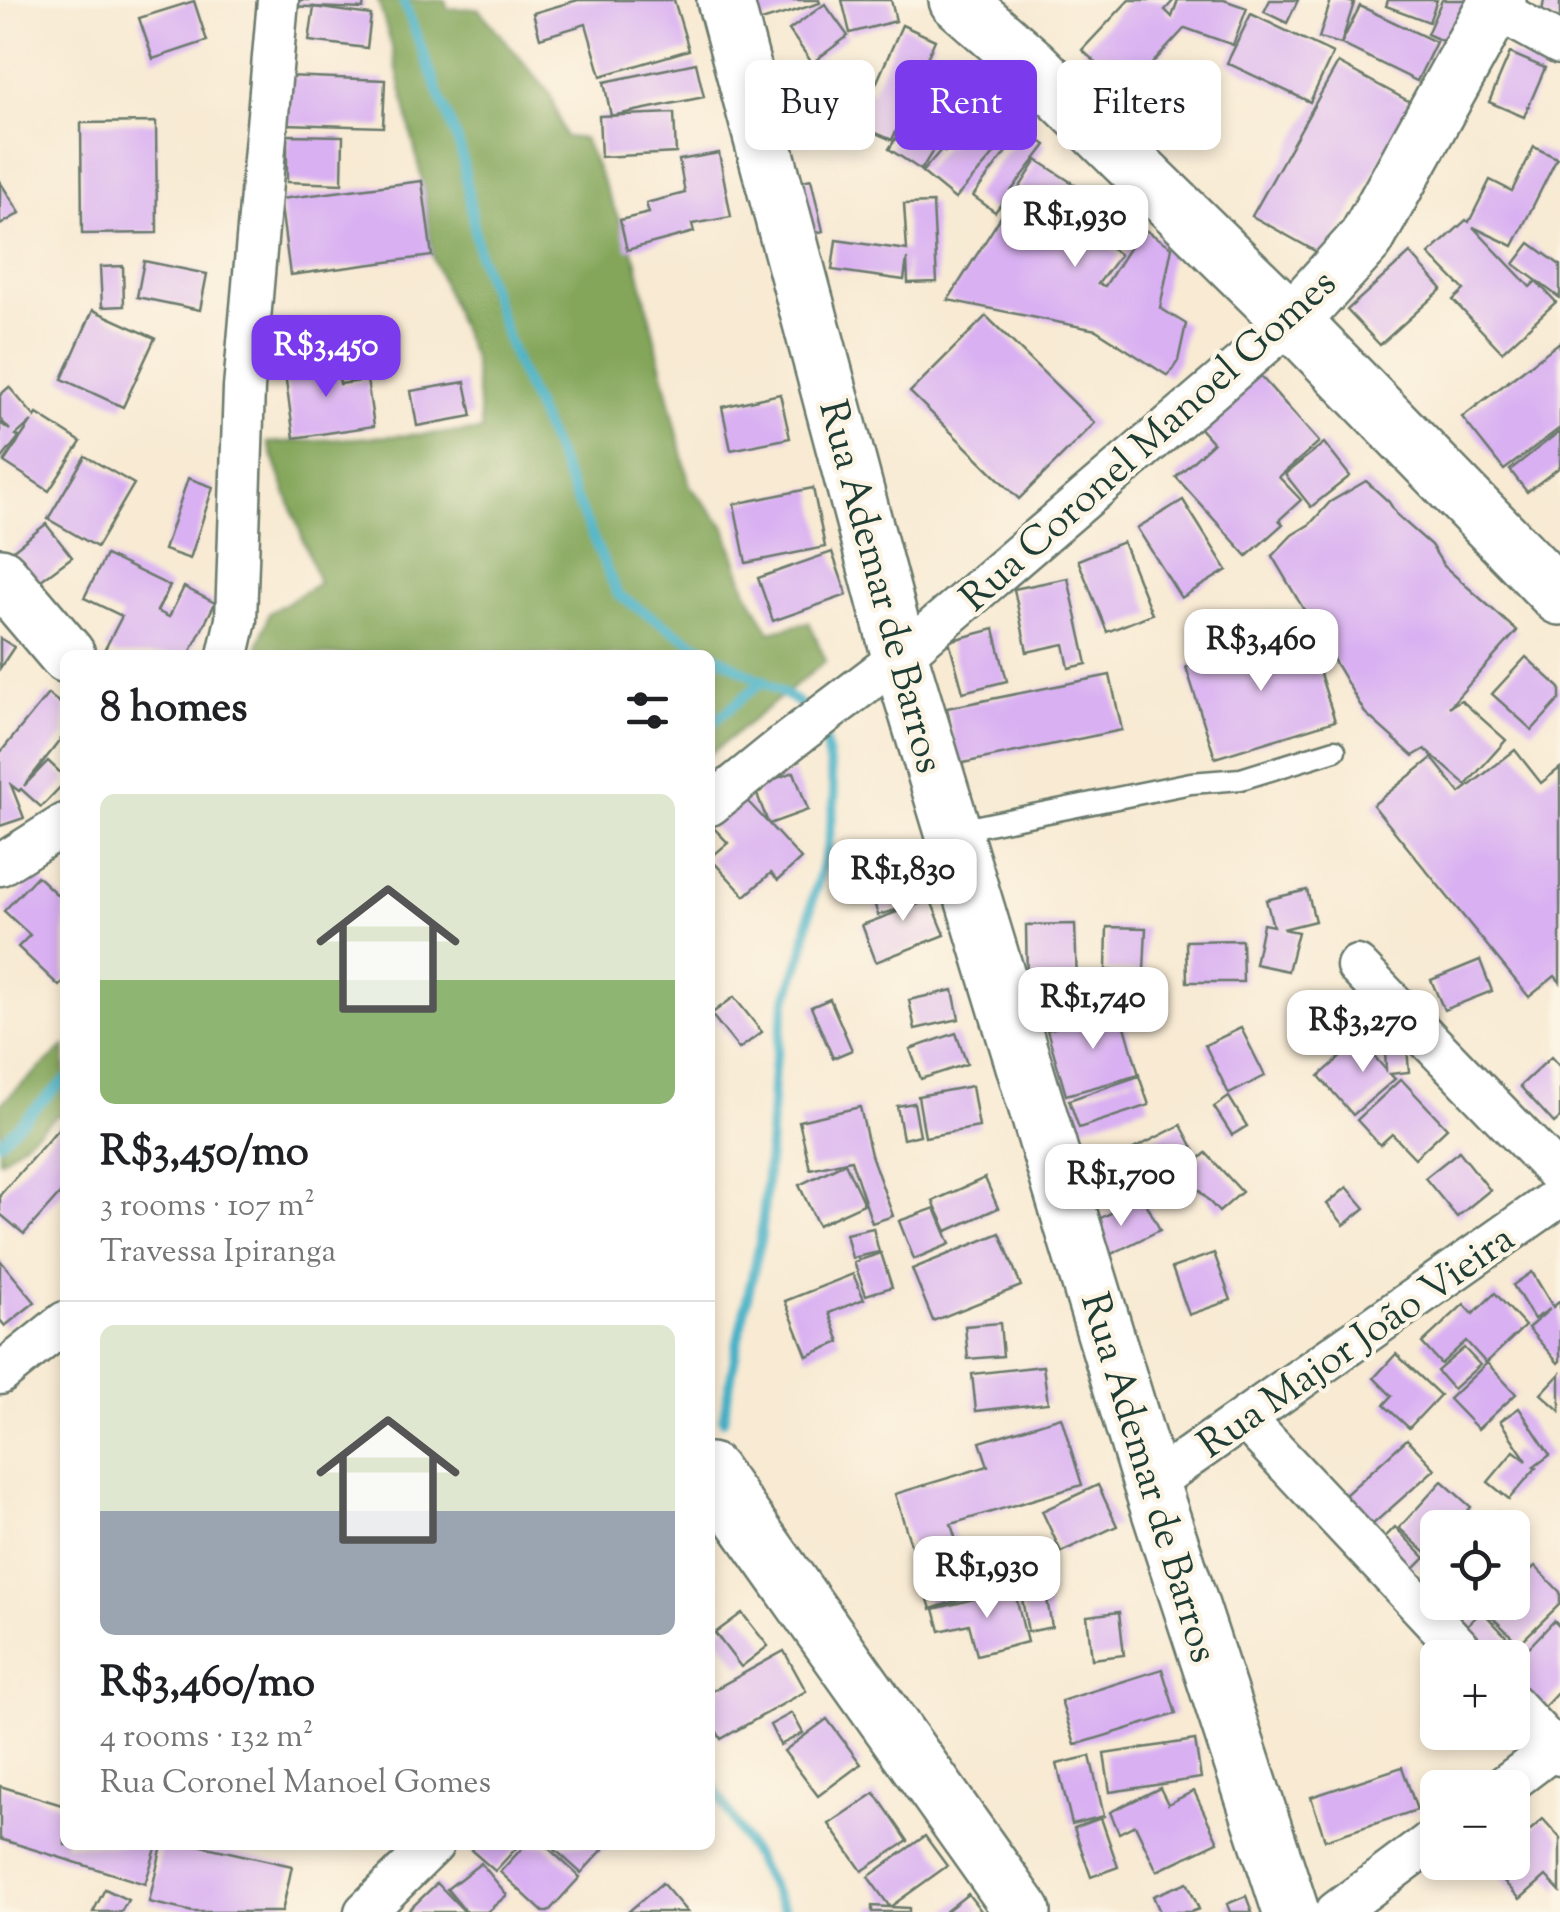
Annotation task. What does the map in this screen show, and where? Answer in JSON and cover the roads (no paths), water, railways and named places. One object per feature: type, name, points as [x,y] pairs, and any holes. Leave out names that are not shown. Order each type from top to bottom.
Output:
[{"type":"street","points":[[229,650],[236,620],[244,388],[278,0]]},
{"type":"street","name":"Rua Ademar de Barros","points":[[724,0],[900,658],[1151,1484],[1291,1912]]},
{"type":"street","points":[[956,0],[1030,64],[1292,321],[1560,597]]},
{"type":"street","points":[[1496,4],[1560,44]]},
{"type":"street","name":"Rua Coronel Manoel Gomes","points":[[715,801],[900,658],[1292,321],[1366,239],[1496,4]]},
{"type":"street","points":[[0,576],[63,650]]},
{"type":"street","points":[[0,864],[60,827]]},
{"type":"street","points":[[1358,966],[1560,1176]]},
{"type":"street","name":"Rua Major João Vieira","points":[[1151,1484],[1560,1196]]},
{"type":"street","points":[[0,1374],[60,1326]]},
{"type":"street","points":[[1244,1419],[1451,1640]]},
{"type":"street","points":[[715,1478],[1023,1912]]},
{"type":"street","points":[[1528,1770],[1558,1749],[1530,1722]]},
{"type":"street","points":[[1336,1912],[1420,1849]]},
{"type":"street","points":[[364,1912],[427,1850]]},
{"type":"lane","points":[[952,831],[1190,782],[1241,779],[1334,750]]},
{"type":"waterway","points":[[403,0],[461,151],[479,256],[516,363],[618,595],[707,650]]},
{"type":"waterway","points":[[715,655],[798,702],[811,717]]},
{"type":"waterway","points":[[715,721],[764,680]]},
{"type":"waterway","points":[[723,1420],[761,1237],[774,1067],[786,1001],[803,952],[828,846],[835,797],[822,730]]},
{"type":"waterway","points":[[0,1142],[60,1085]]},
{"type":"waterway","points":[[715,1789],[786,1912]]}]
